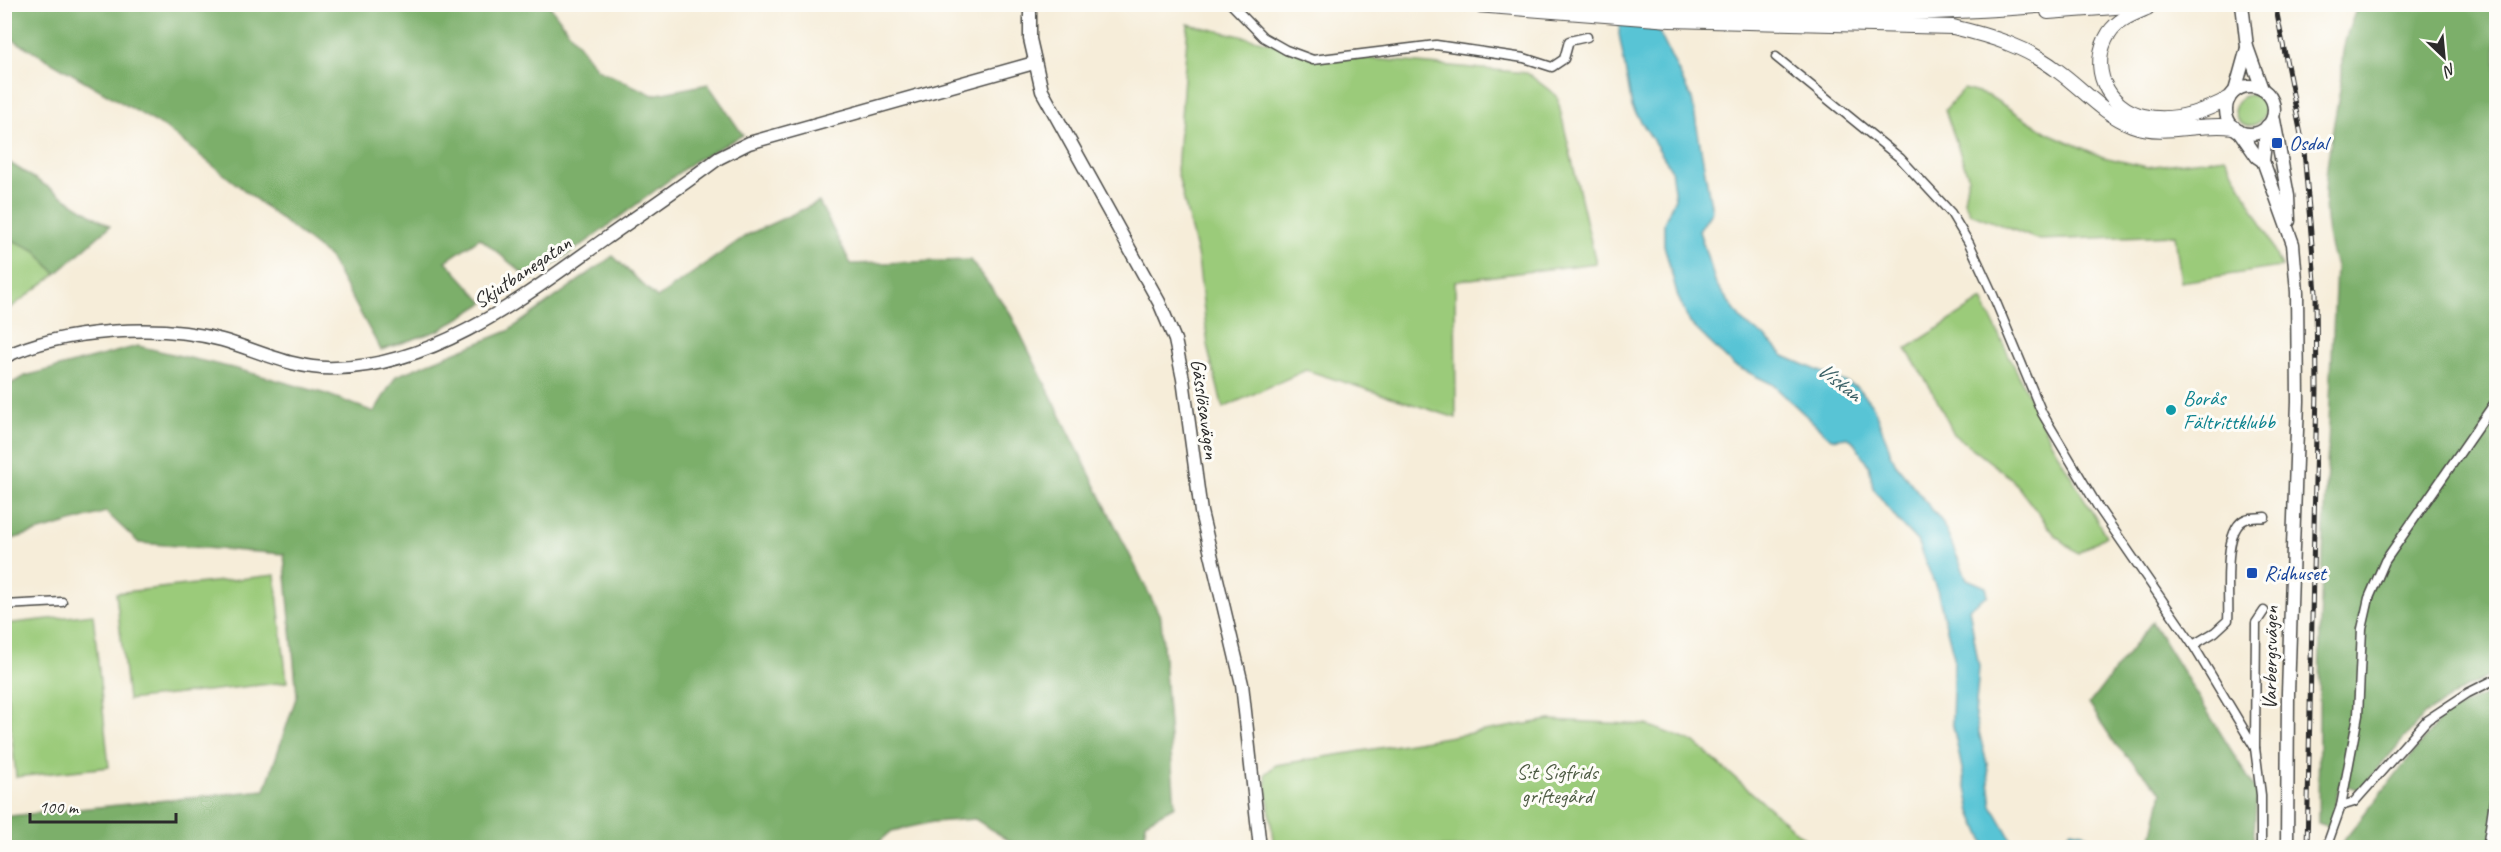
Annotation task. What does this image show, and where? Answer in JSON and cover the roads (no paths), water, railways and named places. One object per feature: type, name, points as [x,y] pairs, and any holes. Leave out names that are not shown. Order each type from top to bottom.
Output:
[{"type":"main road","points":[[1464,4],[1571,14],[1860,19],[1953,27],[2007,42],[2043,60],[2113,116],[2133,126],[2169,129],[2217,124],[2236,129]]},
{"type":"main road","points":[[1598,4],[1670,14]]},
{"type":"main road","points":[[1860,19],[1879,7],[1902,4]]},
{"type":"main road","points":[[1860,19],[2060,4]]},
{"type":"main road","points":[[1860,19],[2155,4]]},
{"type":"main road","points":[[2155,4],[2129,16],[2109,32],[2099,58],[2103,83],[2118,104],[2130,111],[2160,118],[2198,113],[2232,95]]},
{"type":"street","name":"Gässlösavägen","points":[[1030,4],[1030,39],[1034,63],[1046,98],[1159,302],[1174,340],[1183,379],[1200,512],[1242,684],[1260,848]]},
{"type":"street","points":[[1231,4],[1263,37],[1286,50],[1313,60],[1436,45],[1524,58],[1552,67],[1564,59],[1569,41],[1587,37]]},
{"type":"street","points":[[2242,4],[2247,47],[2262,89],[2272,100],[2264,156],[2257,157],[2226,115],[2247,47]]},
{"type":"street","points":[[1776,57],[1900,158],[1951,213],[1969,243],[1993,295],[2042,413],[2097,507],[2193,645],[2255,748]]},
{"type":"street","name":"Skjutbanegatan","points":[[4,357],[63,339],[129,330],[176,331],[221,340],[295,365],[333,369],[370,366],[422,349],[475,327],[517,302],[719,158],[749,143],[1034,63]]},
{"type":"street","points":[[2232,95],[2250,86],[2262,89]]},
{"type":"street","points":[[2236,129],[2254,133],[2270,120]]},
{"type":"street","points":[[2270,120],[2288,196],[2288,228]]},
{"type":"street","name":"Varbergsvägen","points":[[2264,156],[2288,228],[2295,257],[2298,367],[2288,693],[2287,848]]},
{"type":"street","points":[[2326,848],[2341,806],[2358,715],[2362,629],[2369,598],[2385,561],[2496,401]]},
{"type":"street","points":[[2193,645],[2215,632],[2228,620],[2227,575],[2236,527],[2246,519],[2265,517]]},
{"type":"street","points":[[4,605],[62,602]]},
{"type":"street","points":[[2261,848],[2261,795],[2255,748],[2256,623],[2264,610]]},
{"type":"street","points":[[2341,806],[2354,802],[2427,720],[2468,693],[2496,679]]},
{"type":"street","points":[[2487,848],[2496,787]]},
{"type":"water","name":"Viskan","points":[[1621,5],[1656,5],[1657,28],[1692,99],[1712,211],[1699,231],[1716,284],[1743,322],[1765,337],[1784,356],[1857,387],[1873,406],[1895,463],[1942,522],[1967,579],[1986,587],[1988,595],[1969,608],[1979,667],[1975,716],[1987,764],[1992,806],[2011,839],[2021,847],[1986,847],[1971,812],[1952,721],[1954,657],[1937,590],[1917,541],[1898,521],[1873,488],[1869,466],[1852,440],[1846,437],[1831,439],[1772,384],[1733,365],[1690,323],[1678,297],[1664,245],[1664,223],[1675,198],[1671,169],[1632,107],[1619,34]]},
{"type":"water","points":[[2071,830],[2083,832],[2097,847],[2058,847]]},
{"type":"railway","points":[[2275,4],[2304,150],[2316,293],[2317,389],[2307,848]]},
{"type":"place","name":"Osdal","points":[[2277,143]]},
{"type":"place","name":"Borås Fältrittklubb","points":[[2171,410]]},
{"type":"place","name":"Ridhuset","points":[[2252,573]]},
{"type":"park label","name":"S:t Sigfrids griftegård","points":[[1557,784]]}]
